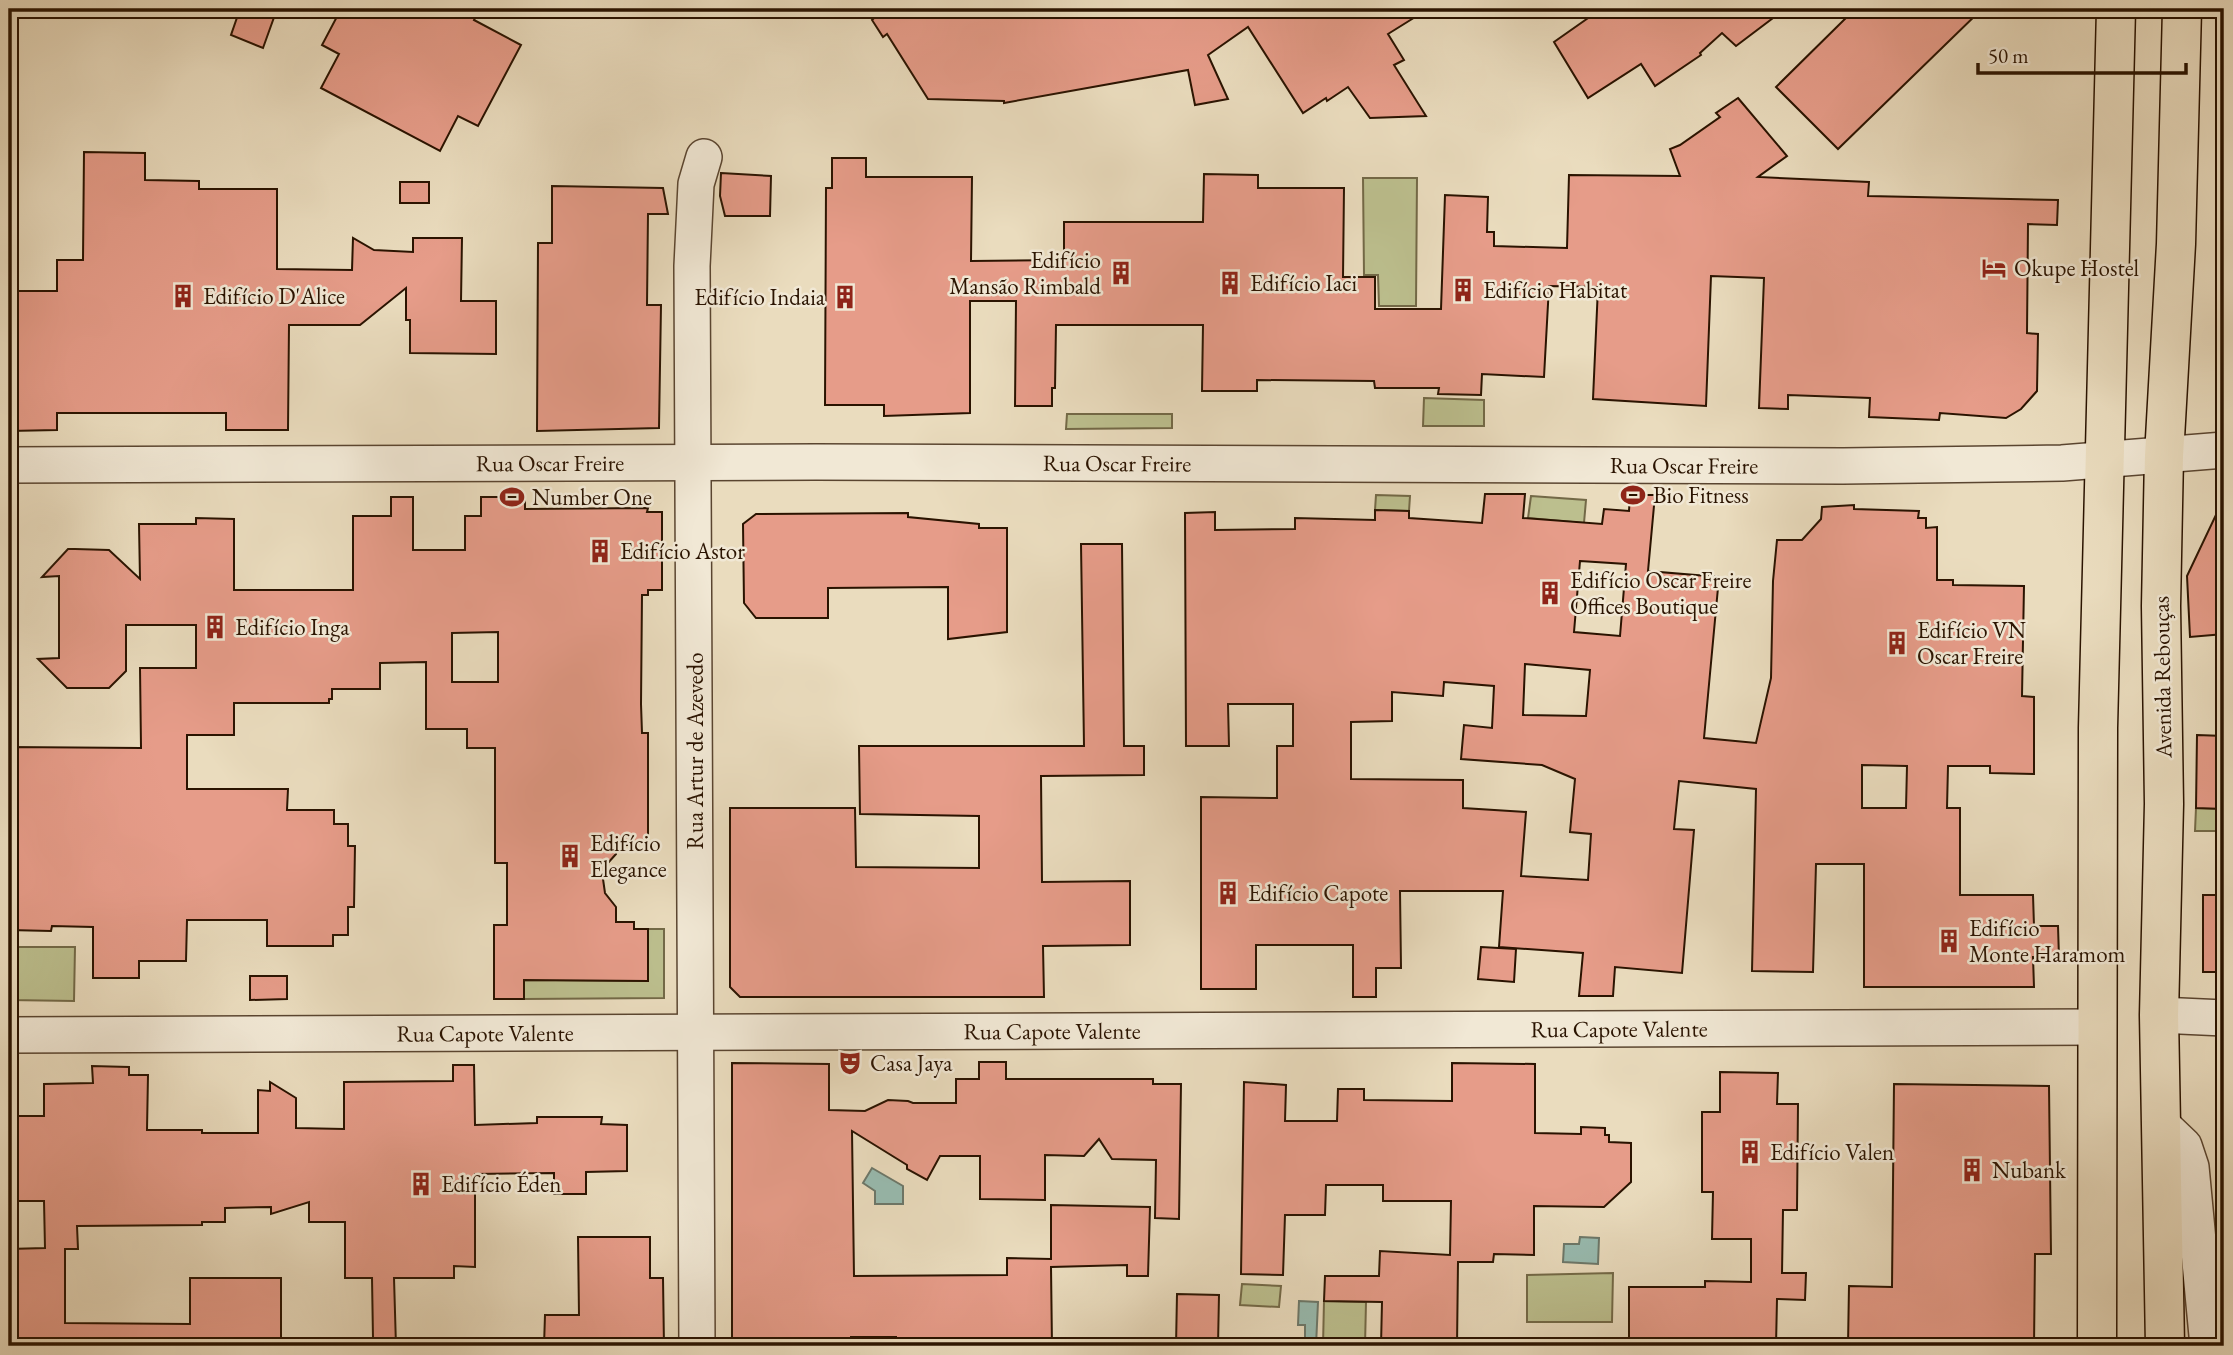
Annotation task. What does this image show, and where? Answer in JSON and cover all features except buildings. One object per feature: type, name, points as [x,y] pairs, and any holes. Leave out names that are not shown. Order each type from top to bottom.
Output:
[{"type":"main road","points":[[2097,1346],[2098,742],[2116,9]]},
{"type":"main road","name":"Avenida Rebouças","points":[[2165,1346],[2160,1014],[2164,804],[2161,606],[2164,456],[2176,244],[2182,9]]},
{"type":"street","name":"Rua Artur de Azevedo","points":[[697,1346],[692,266],[696,184],[704,157]]},
{"type":"street","name":"Rua Oscar Freire","points":[[9,465],[694,463],[1843,466],[2034,464],[2224,450]]},
{"type":"street","points":[[2160,1014],[2224,1018]]},
{"type":"street","name":"Rua Capote Valente","points":[[9,1035],[2097,1027]]},
{"type":"street","points":[[2162,1125],[2184,1146],[2192,1167],[2208,1346]]},
{"type":"green space","points":[[1363,178],[1417,178],[1416,306],[1379,306],[1378,275],[1364,275]]},
{"type":"green space","points":[[1424,398],[1484,400],[1484,426],[1423,426]]},
{"type":"green space","points":[[1067,414],[1172,414],[1172,428],[1066,429]]},
{"type":"green space","points":[[1376,495],[1410,496],[1409,511],[1375,510]]},
{"type":"green space","points":[[1531,496],[1586,500],[1584,523],[1528,518]]},
{"type":"green space","points":[[2196,808],[2224,809],[2224,831],[2195,831]]},
{"type":"green space","points":[[648,929],[664,929],[664,998],[524,999],[524,980],[648,981]]},
{"type":"green space","points":[[9,947],[75,947],[74,1001],[9,1000]]},
{"type":"green space","points":[[1613,1273],[1612,1322],[1527,1322],[1527,1275]]},
{"type":"green space","points":[[1242,1284],[1281,1286],[1279,1307],[1240,1305]]},
{"type":"green space","points":[[1324,1301],[1366,1302],[1365,1346],[1323,1346]]},
{"type":"water","points":[[872,1168],[903,1186],[903,1204],[875,1204],[875,1191],[863,1183]]},
{"type":"water","points":[[1580,1237],[1599,1238],[1598,1264],[1563,1262],[1564,1244],[1579,1244]]},
{"type":"water","points":[[1299,1301],[1318,1302],[1316,1346],[1305,1346],[1305,1325],[1298,1325]]},
{"type":"place","name":"Okupe Hostel","points":[[1994,268]]},
{"type":"place","name":"Edifício Mansão Rimbald","points":[[1121,273]]},
{"type":"place","name":"Edifício Iaci","points":[[1230,283]]},
{"type":"place","name":"Edifício Habitat","points":[[1463,290]]},
{"type":"place","name":"Edifício D'Alice","points":[[183,296]]},
{"type":"place","name":"Edifício Indaia","points":[[845,297]]},
{"type":"place","name":"Bio Fitness","points":[[1633,495]]},
{"type":"place","name":"Number One","points":[[512,497]]},
{"type":"place","name":"Edifício Astor","points":[[600,551]]},
{"type":"place","name":"Edifício Oscar Freire Offices Boutique","points":[[1550,593]]},
{"type":"place","name":"Edifício Inga","points":[[215,627]]},
{"type":"place","name":"Edifício VN Oscar Freire","points":[[1897,643]]},
{"type":"place","name":"Edifício Elegance","points":[[570,856]]},
{"type":"place","name":"Edifício Capote","points":[[1228,893]]},
{"type":"place","name":"Edifício Monte Haramom","points":[[1949,941]]},
{"type":"place","name":"Casa Jaya","points":[[850,1063]]},
{"type":"place","name":"Edifício Valen","points":[[1750,1152]]},
{"type":"place","name":"Nubank","points":[[1972,1170]]},
{"type":"place","name":"Edifício Éden","points":[[421,1184]]}]
